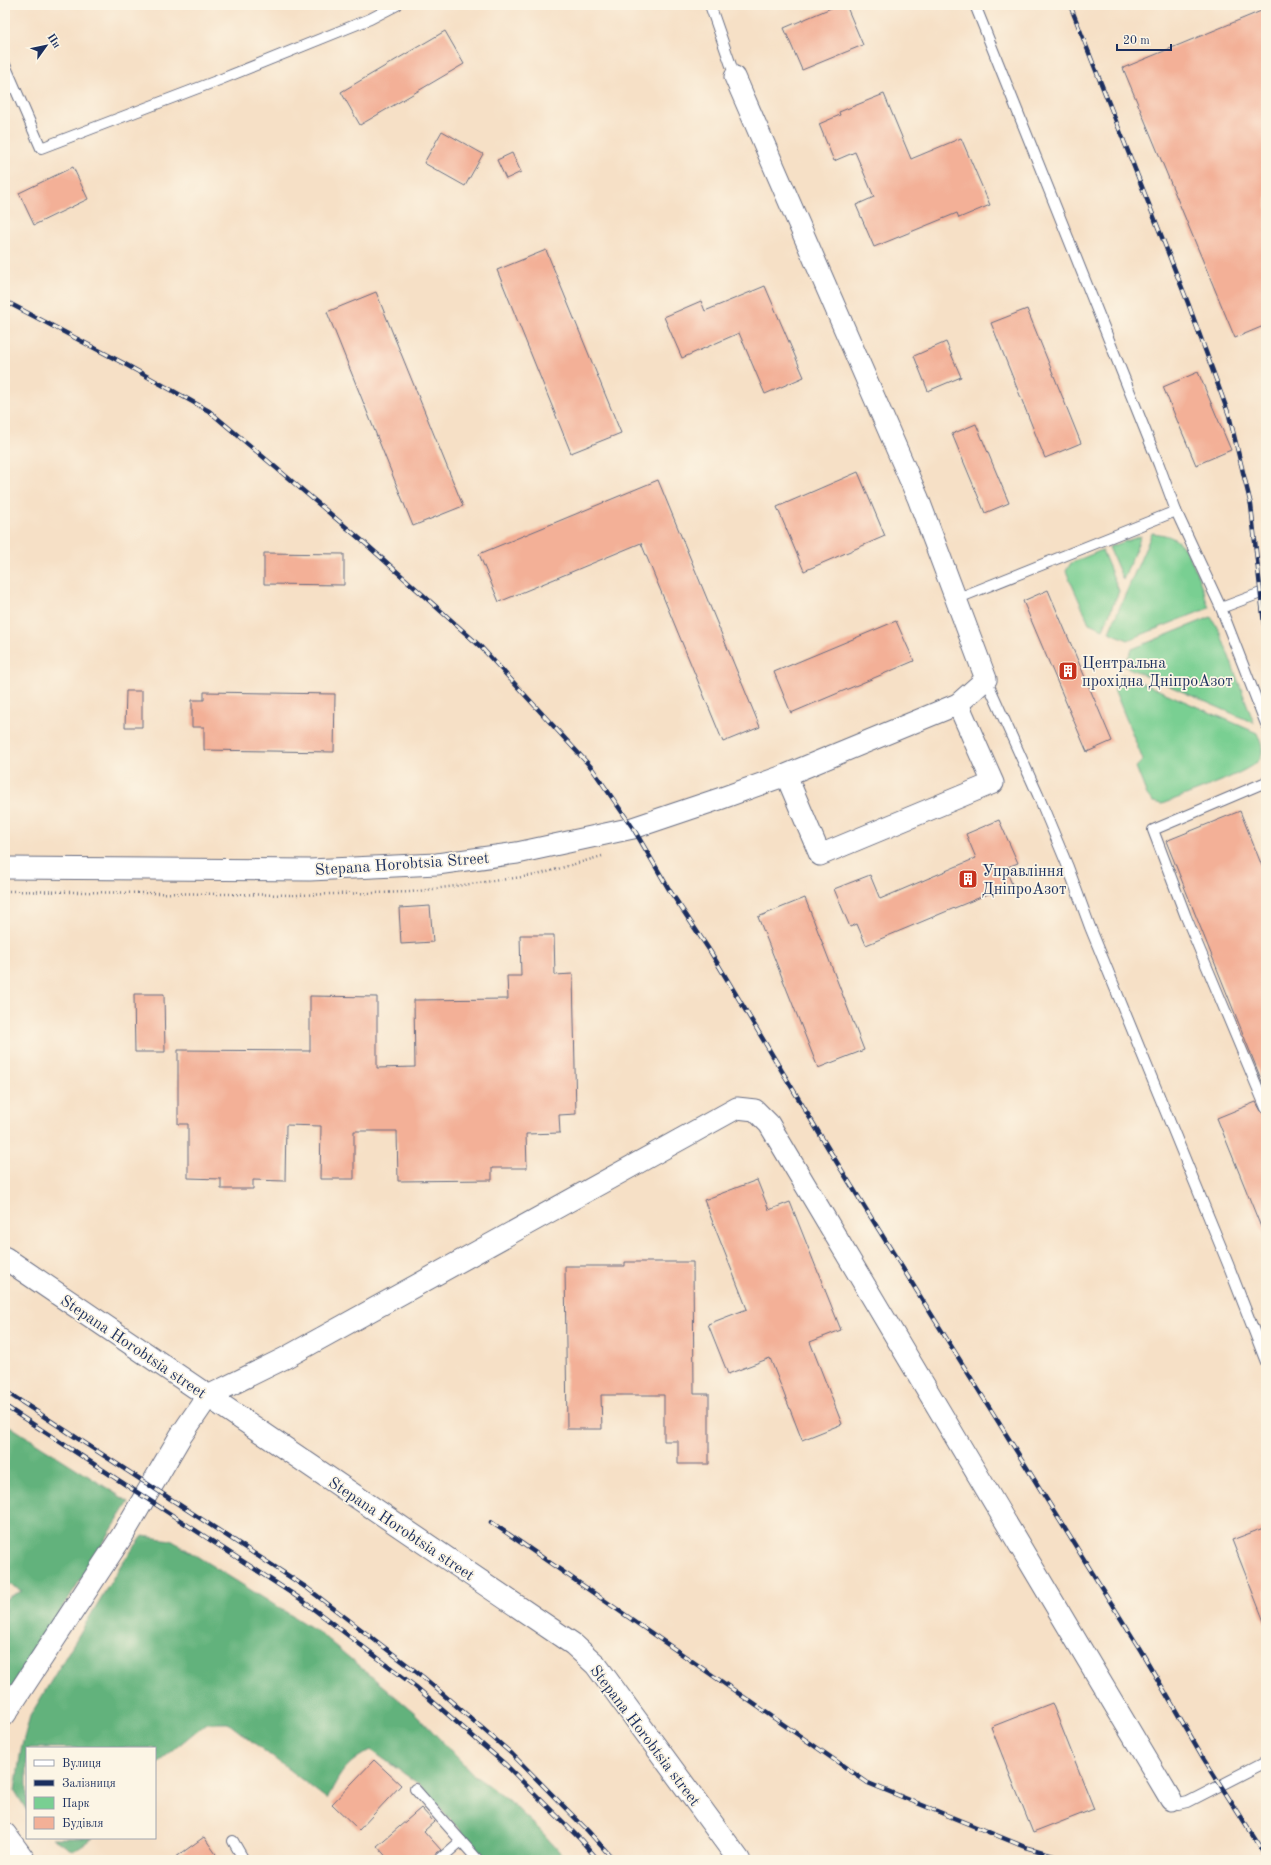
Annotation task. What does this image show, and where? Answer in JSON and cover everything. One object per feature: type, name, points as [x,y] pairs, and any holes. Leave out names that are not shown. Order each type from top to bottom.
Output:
[{"type":"street","points":[[735,77],[918,498],[986,679]]},
{"type":"street","name":"Stepana Horobtsia Street","points":[[5,868],[310,870],[437,864],[517,853],[633,828],[786,775],[958,704],[986,679]]},
{"type":"street","points":[[786,775],[820,855],[993,783],[958,704]]},
{"type":"street","points":[[5,1714],[122,1536],[180,1437],[208,1396],[285,1358],[737,1108],[755,1110],[769,1124],[1171,1800]]},
{"type":"street","name":"Stepana Horobtsia street","points":[[5,1258],[573,1644],[596,1665],[738,1860]]},
{"type":"street","points":[[5,1834],[24,1860]]},
{"type":"lane","points":[[5,65],[41,148],[341,31],[370,19],[397,5]]},
{"type":"lane","points":[[710,5],[735,77]]},
{"type":"lane","points":[[975,5],[1160,465],[1176,511],[1221,608],[1266,724]]},
{"type":"lane","points":[[956,599],[1176,511]]},
{"type":"lane","points":[[1221,608],[1266,591]]},
{"type":"lane","points":[[986,679],[1038,794],[1068,867],[1090,927],[1228,1264],[1266,1362]]},
{"type":"lane","points":[[1266,782],[1153,830],[1186,917],[1266,1108]]},
{"type":"lane","points":[[1171,1800],[1179,1804],[1188,1802],[1266,1762]]},
{"type":"lane","points":[[415,1789],[478,1860]]},
{"type":"lane","points":[[233,1841],[244,1860]]},
{"type":"lane","points":[[440,1860],[461,1841]]},
{"type":"green space","points":[[1152,533],[1170,537],[1182,545],[1192,561],[1209,608],[1128,640],[1109,632]]},
{"type":"green space","points":[[1141,536],[1123,580],[1109,547]]},
{"type":"green space","points":[[1102,550],[1119,591],[1103,629],[1089,623],[1066,571],[1071,563]]},
{"type":"green space","points":[[1211,617],[1219,630],[1254,723],[1124,666],[1132,649]]},
{"type":"green space","points":[[1122,674],[1257,733],[1262,748],[1261,757],[1256,763],[1246,769],[1216,783],[1162,804],[1153,802],[1147,795],[1136,767],[1143,760],[1114,689]]},
{"type":"green space","points":[[5,1423],[129,1502],[5,1700],[5,1657],[8,1652],[5,1648],[5,1599],[22,1591],[5,1582]]},
{"type":"green space","points":[[143,1536],[171,1540],[321,1634],[415,1713],[475,1776],[508,1800],[540,1830],[567,1860],[486,1860],[420,1785],[371,1750],[355,1760],[344,1770],[327,1799],[228,1723],[206,1723],[156,1764],[156,1747],[26,1747],[26,1809],[15,1791],[21,1749],[30,1716],[122,1563]]},
{"type":"green space","points":[[54,1839],[91,1839],[73,1851]]},
{"type":"building","points":[[838,5],[846,5],[863,45],[802,70],[784,28]]},
{"type":"building","points":[[1266,9],[1266,325],[1235,338],[1123,68]]},
{"type":"building","points":[[445,31],[464,64],[360,125],[341,92]]},
{"type":"building","points":[[884,94],[911,159],[961,138],[990,205],[959,218],[957,213],[874,247],[856,205],[874,197],[855,152],[834,161],[819,124],[840,115],[839,112]]},
{"type":"building","points":[[442,131],[483,154],[465,186],[424,163]]},
{"type":"building","points":[[512,153],[521,172],[506,179],[497,160]]},
{"type":"building","points":[[73,167],[88,199],[34,225],[19,193]]},
{"type":"building","points":[[546,250],[621,433],[571,453],[497,270]]},
{"type":"building","points":[[765,286],[804,377],[765,394],[739,333],[682,358],[664,317],[701,301],[705,311]]},
{"type":"building","points":[[376,292],[463,506],[413,526],[327,312]]},
{"type":"building","points":[[1027,309],[1081,443],[1045,458],[991,323]]},
{"type":"building","points":[[946,342],[961,377],[928,391],[914,356]]},
{"type":"building","points":[[1198,372],[1231,450],[1196,465],[1163,387]]},
{"type":"building","points":[[976,424],[1009,503],[985,513],[952,434]]},
{"type":"building","points":[[858,472],[885,536],[804,571],[777,507]]},
{"type":"building","points":[[658,480],[760,727],[723,742],[641,543],[499,602],[479,554]]},
{"type":"building","points":[[264,553],[344,554],[344,585],[264,584]]},
{"type":"building","name":"Центральна прохідна ДніпроАзот","points":[[1048,590],[1112,741],[1087,752],[1023,601]]},
{"type":"building","points":[[896,621],[914,661],[791,713],[774,672]]},
{"type":"building","points":[[126,691],[142,691],[142,727],[125,727]]},
{"type":"building","points":[[204,692],[335,694],[334,752],[204,750],[204,727],[192,727],[192,700],[204,700]]},
{"type":"building","points":[[1240,811],[1266,876],[1265,1089],[1166,841]]},
{"type":"building","name":"Управління ДніпроАзот","points":[[999,820],[1018,863],[1005,868],[1012,884],[866,945],[857,924],[850,927],[834,889],[870,875],[880,899],[976,858],[966,834]]},
{"type":"building","points":[[805,898],[864,1050],[818,1068],[758,917]]},
{"type":"building","points":[[430,906],[433,942],[401,944],[399,908]]},
{"type":"building","points":[[520,935],[554,935],[555,975],[573,974],[576,1114],[559,1115],[560,1133],[526,1134],[527,1168],[492,1168],[492,1180],[398,1181],[397,1131],[354,1131],[354,1179],[320,1179],[321,1126],[286,1125],[285,1181],[253,1180],[253,1189],[221,1189],[221,1179],[188,1178],[188,1124],[178,1124],[178,1050],[310,1051],[310,996],[377,997],[377,1068],[415,1067],[414,1000],[508,999],[507,976],[521,976]]},
{"type":"building","points":[[134,994],[164,994],[165,1052],[135,1052]]},
{"type":"building","points":[[1256,1102],[1262,1113],[1266,1114],[1265,1237],[1217,1118]]},
{"type":"building","points":[[757,1180],[769,1210],[790,1202],[841,1330],[810,1342],[842,1424],[802,1440],[770,1358],[728,1374],[708,1324],[747,1309],[704,1200]]},
{"type":"building","points":[[625,1262],[693,1262],[694,1394],[709,1394],[709,1464],[678,1464],[678,1441],[664,1441],[664,1395],[601,1395],[602,1429],[567,1429],[565,1266],[625,1266]]},
{"type":"building","points":[[1266,1527],[1266,1623],[1265,1624],[1232,1540]]},
{"type":"building","points":[[1052,1703],[1094,1809],[1033,1833],[991,1727]]},
{"type":"building","points":[[374,1760],[401,1785],[359,1830],[332,1804]]},
{"type":"building","points":[[421,1808],[434,1822],[424,1831],[441,1850],[434,1855],[433,1860],[389,1860],[377,1846]]},
{"type":"building","points":[[204,1837],[220,1860],[172,1860]]},
{"type":"railway","points":[[1070,5],[1188,303],[1229,415],[1251,505],[1266,642]]},
{"type":"railway","points":[[5,301],[123,363],[209,411],[366,544],[481,647],[591,767],[633,828],[670,891],[710,951],[831,1153],[1141,1651],[1204,1759],[1266,1857]]},
{"type":"railway","points":[[5,1391],[307,1588],[423,1677],[512,1754],[588,1831],[614,1860]]},
{"type":"railway","points":[[5,1406],[299,1598],[416,1687],[506,1765],[581,1840],[598,1860]]},
{"type":"railway","points":[[491,1522],[868,1783],[1025,1847],[1071,1860]]},
{"type":"place","name":"Центральна прохідна ДніпроАзот","points":[[1068,671]]},
{"type":"place","name":"Управління ДніпроАзот","points":[[968,879]]}]
